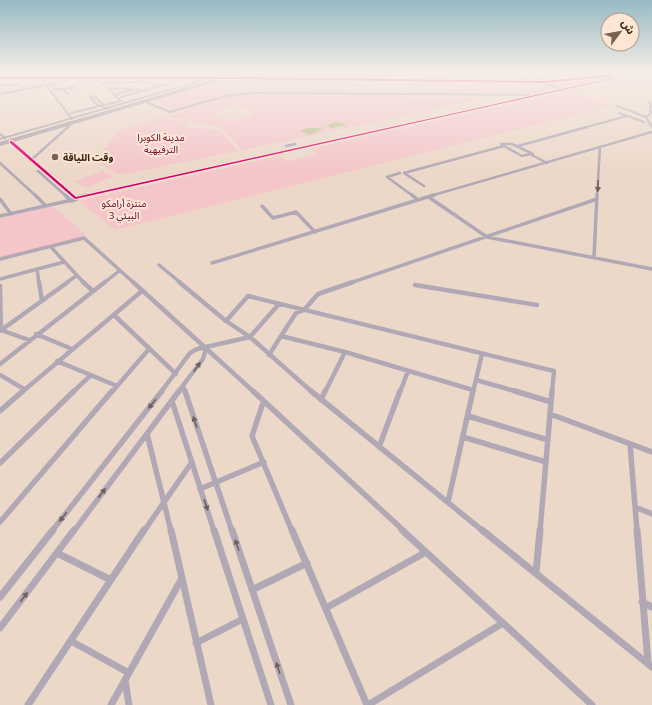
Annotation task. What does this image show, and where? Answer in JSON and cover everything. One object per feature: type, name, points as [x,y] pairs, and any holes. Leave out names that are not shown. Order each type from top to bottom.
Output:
[{"type":"highway","points":[[43,127],[123,106]]},
{"type":"highway","points":[[41,133],[130,106]]},
{"type":"highway","points":[[1,141],[105,110]]},
{"type":"highway","points":[[1,141],[95,116]]},
{"type":"main road","points":[[1,141],[43,127],[118,106]]},
{"type":"main road","points":[[1,141],[9,142],[133,106]]},
{"type":"street","points":[[62,106],[72,119]]},
{"type":"street","points":[[71,113],[102,106],[105,110]]},
{"type":"street","points":[[155,106],[170,112],[192,106]]},
{"type":"street","points":[[163,106],[174,111]]},
{"type":"street","points":[[0,216],[495,106]]},
{"type":"street","points":[[618,106],[646,117],[652,127]]},
{"type":"street","points":[[646,117],[650,113],[650,107],[652,106]]},
{"type":"street","points":[[618,113],[644,122]]},
{"type":"street","points":[[518,146],[627,116]]},
{"type":"street","points":[[29,161],[70,125]]},
{"type":"street","points":[[212,263],[418,200],[430,198],[548,162],[652,133]]},
{"type":"street","points":[[0,134],[1,141]]},
{"type":"street","points":[[9,142],[71,200]]},
{"type":"street","points":[[291,150],[286,146],[295,143],[300,148]]},
{"type":"street","points":[[504,146],[501,144],[506,143],[518,146],[548,162]]},
{"type":"street","points":[[424,186],[404,173],[504,146],[522,156],[530,154],[548,162]]},
{"type":"street","points":[[594,257],[600,147]]},
{"type":"street","points":[[285,152],[305,148]]},
{"type":"street","points":[[29,161],[75,198]]},
{"type":"street","points":[[0,163],[46,206]]},
{"type":"street","points":[[400,173],[387,177],[418,200]]},
{"type":"street","points":[[71,200],[107,192]]},
{"type":"street","points":[[430,198],[487,237],[652,269]]},
{"type":"street","points":[[0,200],[11,214]]},
{"type":"street","points":[[270,355],[296,312],[304,310],[318,294],[597,200]]},
{"type":"street","points":[[262,206],[274,218],[296,212],[315,232]]},
{"type":"street","points":[[0,259],[84,238],[206,348],[263,403],[592,705]]},
{"type":"street","points":[[51,247],[76,276],[93,292]]},
{"type":"street","points":[[0,279],[64,262]]},
{"type":"street","points":[[159,265],[226,321],[250,337],[321,400],[650,665]]},
{"type":"street","points":[[37,269],[42,301]]},
{"type":"street","points":[[0,364],[36,334],[119,271]]},
{"type":"street","points":[[1,330],[76,276]]},
{"type":"street","points":[[0,286],[1,330]]},
{"type":"street","points":[[414,286],[537,305]]},
{"type":"street","points":[[0,410],[142,291]]},
{"type":"street","points":[[226,321],[248,296],[554,371],[536,573]]},
{"type":"street","points":[[0,597],[176,374],[190,353],[197,349],[250,337],[279,304]]},
{"type":"street","points":[[114,315],[176,374]]},
{"type":"street","points":[[1,330],[29,340]]},
{"type":"street","points":[[36,334],[72,349]]},
{"type":"street","points":[[281,336],[345,352],[474,390]]},
{"type":"street","points":[[0,628],[203,359],[206,348]]},
{"type":"street","points":[[0,522],[149,349]]},
{"type":"street","points":[[321,400],[345,352]]},
{"type":"street","points":[[448,502],[482,354]]},
{"type":"street","points":[[57,361],[117,386]]},
{"type":"street","points":[[379,447],[408,371]]},
{"type":"street","points":[[0,375],[24,389]]},
{"type":"street","points":[[0,463],[91,375]]},
{"type":"street","points":[[476,380],[551,402]]},
{"type":"street","points":[[183,386],[291,705]]},
{"type":"street","points":[[172,401],[271,705]]},
{"type":"street","points":[[263,403],[252,436],[368,705],[503,623]]},
{"type":"street","points":[[550,414],[652,452]]},
{"type":"street","points":[[468,416],[548,440]]},
{"type":"street","points":[[147,434],[164,500],[210,705]]},
{"type":"street","points":[[463,437],[546,462]]},
{"type":"street","points":[[630,444],[642,602],[650,665]]},
{"type":"street","points":[[28,705],[164,500],[192,462]]},
{"type":"street","points":[[200,489],[264,462]]},
{"type":"street","points":[[635,508],[652,514]]},
{"type":"street","points":[[326,608],[426,552]]},
{"type":"street","points":[[57,553],[111,580]]},
{"type":"street","points":[[252,590],[307,563]]},
{"type":"street","points":[[111,705],[181,580]]},
{"type":"street","points":[[642,602],[652,607]]},
{"type":"street","points":[[196,643],[243,619]]},
{"type":"street","points":[[70,641],[129,673]]},
{"type":"street","points":[[125,680],[129,705]]},
{"type":"green space","points":[[164,106],[188,106],[174,110]]},
{"type":"green space","points":[[199,106],[451,106],[242,150],[222,128],[169,116]],"holes":[[[240,106],[252,110],[252,115],[244,119],[228,120],[215,114],[223,108]]]},
{"type":"green space","name":"منتزة أرامكو البيئي 3","points":[[503,106],[611,106],[115,230],[79,201],[280,156],[289,161],[314,155],[315,153],[310,149]]},
{"type":"green space","name":"مدينة الكوبرا الترفيهية","points":[[161,118],[188,123],[185,127],[220,131],[238,151],[125,174],[118,174],[97,162],[97,159],[117,132]]},
{"type":"green space","points":[[103,171],[113,177],[85,188],[75,181]]},
{"type":"green space","points":[[53,206],[87,236],[0,258],[0,218]]},
{"type":"shaded area","points":[[335,122],[342,123],[347,126],[332,128],[327,125]]},
{"type":"shaded area","points":[[324,127],[314,134],[304,133],[300,130],[309,128]]},
{"type":"cycle path","points":[[11,142],[75,198],[489,106]]},
{"type":"place","name":"وقت اللياقة","points":[[55,157]]}]
